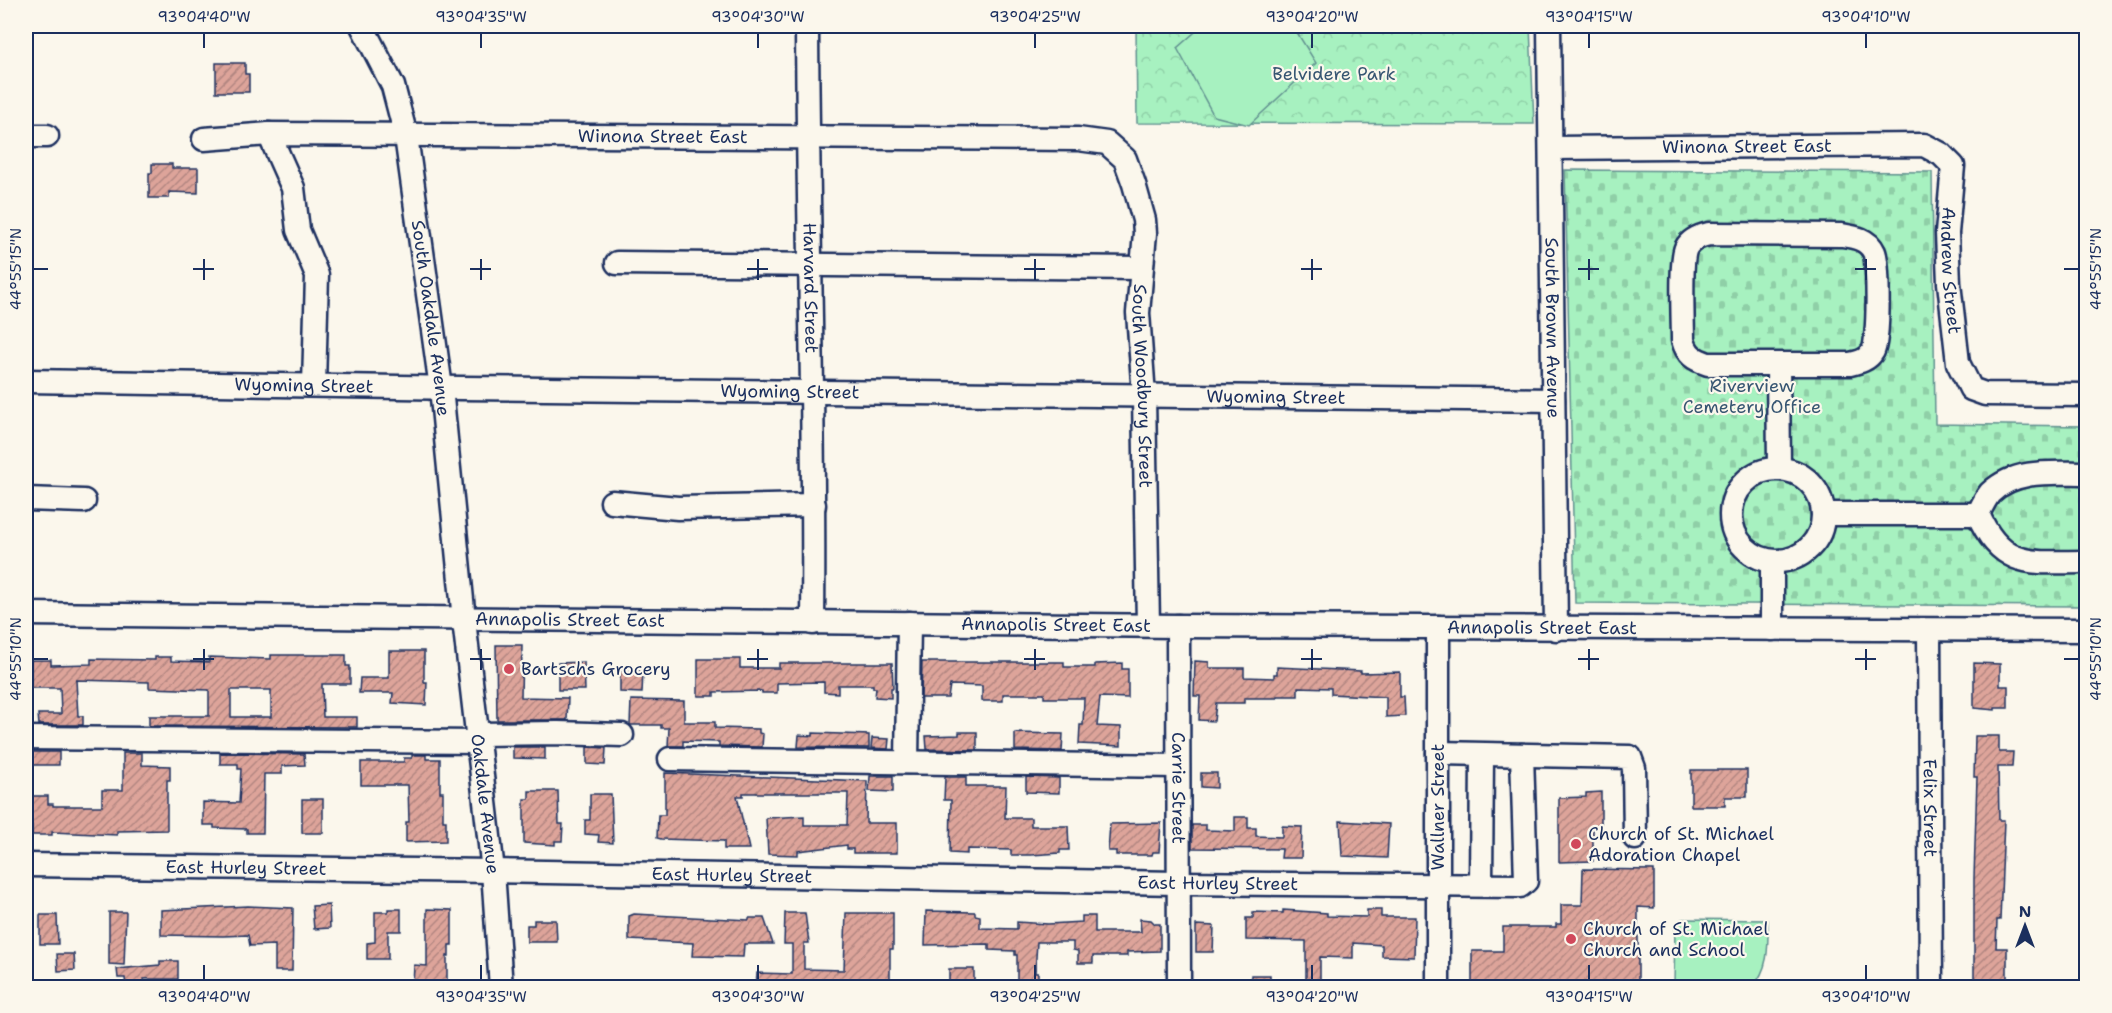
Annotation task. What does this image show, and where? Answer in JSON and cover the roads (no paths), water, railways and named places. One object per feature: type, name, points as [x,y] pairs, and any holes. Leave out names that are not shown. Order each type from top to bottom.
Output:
[{"type":"street","name":"South Oakdale Avenue","points":[[362,26],[393,86],[406,136],[441,388],[464,620]]},
{"type":"street","name":"Harvard Street","points":[[807,26],[813,391],[813,623]]},
{"type":"street","name":"South Brown Avenue","points":[[1549,26],[1557,628]]},
{"type":"street","name":"Winona Street East","points":[[204,139],[269,134],[1078,139],[1107,143],[1117,152]]},
{"type":"street","points":[[269,134],[293,188],[298,230],[317,274],[314,385]]},
{"type":"street","name":"Winona Street East","points":[[1551,148],[1924,145],[1941,154]]},
{"type":"street","name":"South Woodbury Street","points":[[1117,152],[1125,159],[1134,184],[1144,219],[1145,233],[1138,313],[1144,396],[1148,626]]},
{"type":"street","name":"Andrew Street","points":[[1941,154],[1953,166],[1947,233],[1949,283],[1958,363],[1971,389],[1985,394],[2086,395]]},
{"type":"street","points":[[1709,234],[1842,235],[1861,239],[1873,250],[1877,262],[1876,339],[1873,351],[1864,360],[1850,364],[1778,365],[1708,364],[1694,360],[1686,350],[1683,340],[1683,264],[1686,249],[1695,238],[1709,234]]},
{"type":"street","points":[[617,263],[1141,268]]},
{"type":"street","points":[[1778,365],[1779,468]]},
{"type":"street","name":"Wyoming Street","points":[[26,381],[441,388],[1553,400]]},
{"type":"street","points":[[1779,468],[1795,472],[1813,484],[1823,506],[1823,514],[1821,530],[1808,550],[1790,560],[1773,562],[1760,559],[1741,546],[1731,527],[1730,506],[1737,490],[1755,473],[1779,468]]},
{"type":"street","points":[[1977,514],[1990,494],[2011,479],[2035,472],[2086,473]]},
{"type":"street","points":[[26,499],[84,501]]},
{"type":"street","points":[[612,502],[678,508],[814,505]]},
{"type":"street","points":[[1823,514],[1977,514]]},
{"type":"street","points":[[1977,514],[1985,532],[1997,547],[2016,559],[2035,562],[2086,562]]},
{"type":"street","points":[[1772,629],[1773,562]]},
{"type":"street","name":"Annapolis Street East","points":[[26,614],[1148,626],[2086,630]]},
{"type":"street","name":"Oakdale Avenue","points":[[464,620],[493,870],[501,987]]},
{"type":"street","points":[[907,762],[909,623]]},
{"type":"street","name":"Carrie Street","points":[[1178,626],[1179,987]]},
{"type":"street","name":"Wallner Street","points":[[1438,627],[1438,987]]},
{"type":"street","name":"Felix Street","points":[[1929,630],[1931,987]]},
{"type":"street","points":[[26,738],[478,738],[558,733],[622,735]]},
{"type":"street","points":[[1438,753],[1630,757],[1634,768],[1635,838]]},
{"type":"street","points":[[1481,885],[1482,754]]},
{"type":"street","name":"East Hurley Street","points":[[26,865],[493,870],[1178,883],[1520,886],[1526,881],[1522,755]]},
{"type":"street","points":[[670,759],[1177,766]]},
{"type":"place","name":"Bartschs Grocery","points":[[509,669]]},
{"type":"place","name":"Church of St. Michael Adoration Chapel","points":[[1576,844]]},
{"type":"place","name":"Church of St. Michael Church and School","points":[[1571,939]]},
{"type":"park label","name":"Belvidere Park","points":[[1334,74]]},
{"type":"park label","name":"Riverview Cemetery Office","points":[[1752,396]]}]
